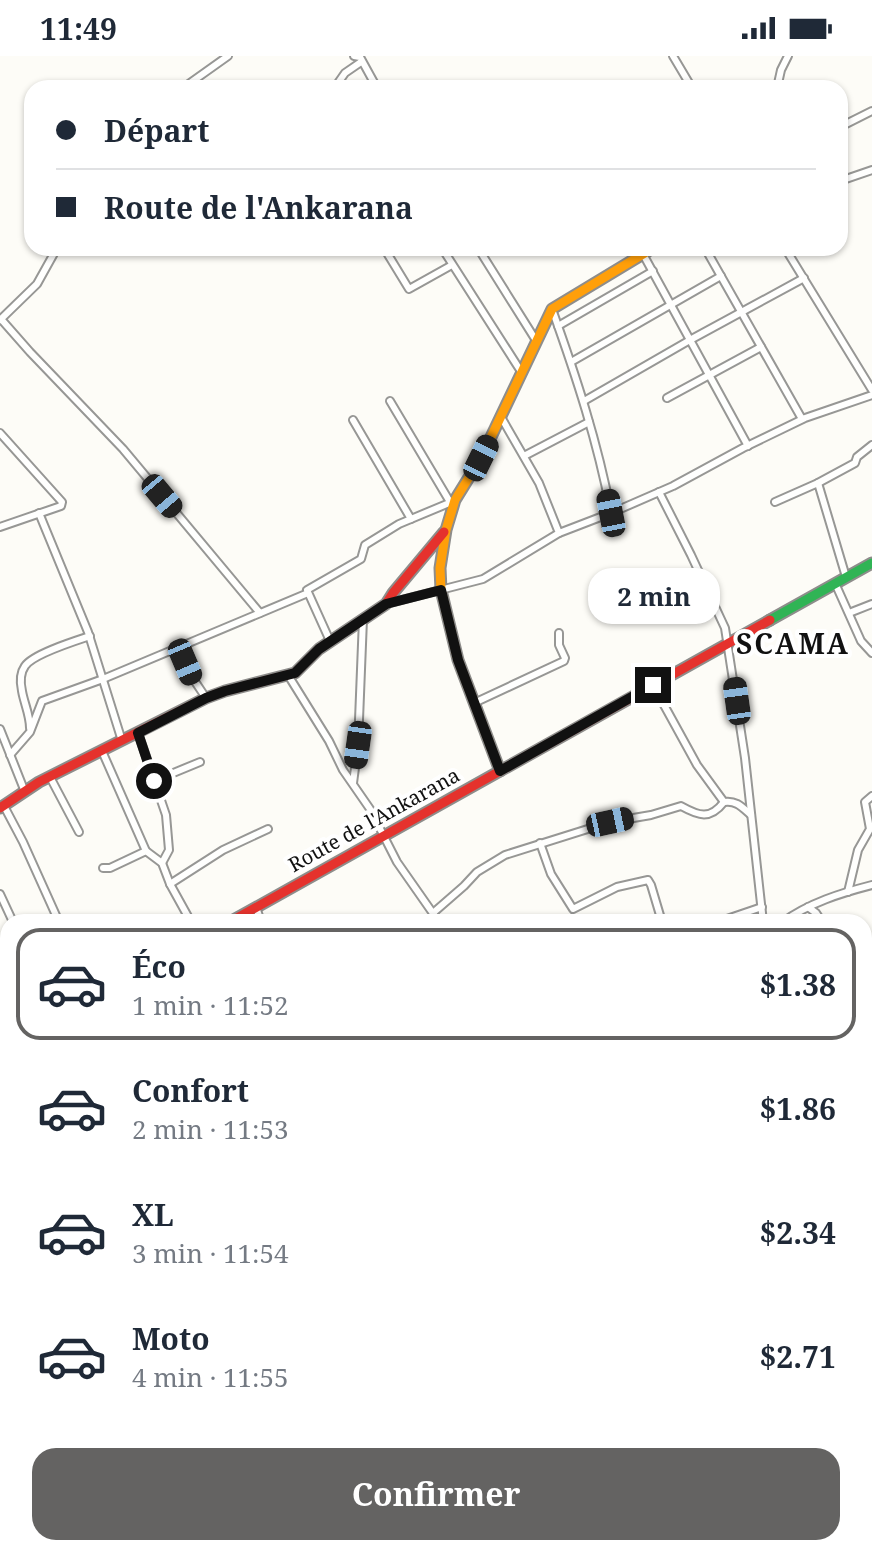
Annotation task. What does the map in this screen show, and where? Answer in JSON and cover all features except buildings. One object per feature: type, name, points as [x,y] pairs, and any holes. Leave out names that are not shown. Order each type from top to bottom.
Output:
[{"type":"street","points":[[194,80],[228,56]]},
{"type":"street","points":[[673,56],[687,80]]},
{"type":"street","points":[[678,64],[681,56]]},
{"type":"street","points":[[779,80],[788,56]]},
{"type":"street","points":[[340,80],[359,58],[372,80]]},
{"type":"street","points":[[848,123],[872,111]]},
{"type":"street","points":[[848,178],[872,170]]},
{"type":"street","points":[[53,256],[37,284],[0,319],[123,449],[260,613]]},
{"type":"street","points":[[389,256],[409,289],[452,265]]},
{"type":"street","points":[[447,256],[522,373]]},
{"type":"street","points":[[483,256],[537,342]]},
{"type":"street","points":[[500,771],[458,660],[441,590],[440,568],[453,501],[481,458],[552,309],[640,256]]},
{"type":"street","points":[[644,256],[748,446]]},
{"type":"street","points":[[710,256],[802,419]]},
{"type":"street","points":[[55,914],[23,842],[2,807],[25,792],[206,698],[295,673],[319,649],[386,604],[483,579],[559,533],[659,492],[802,419],[872,392],[790,256]]},
{"type":"street","points":[[558,326],[653,271]]},
{"type":"street","points":[[571,362],[721,276]]},
{"type":"street","points":[[584,401],[804,278]]},
{"type":"street","points":[[552,309],[584,401],[611,513]]},
{"type":"street","points":[[667,398],[761,347]]},
{"type":"street","points":[[390,401],[453,501]]},
{"type":"street","points":[[501,417],[539,483],[559,533]]},
{"type":"street","points":[[353,420],[411,519]]},
{"type":"street","points":[[524,456],[589,422]]},
{"type":"street","points":[[0,433],[62,502],[61,506],[0,527]]},
{"type":"street","points":[[775,502],[846,469],[872,445]]},
{"type":"street","points":[[818,483],[846,577]]},
{"type":"street","points":[[659,492],[725,628],[745,758],[762,914]]},
{"type":"street","points":[[330,641],[307,590],[361,559],[365,545],[411,519],[453,501]]},
{"type":"street","points":[[39,513],[90,636],[122,741]]},
{"type":"street","points":[[386,604],[446,530]]},
{"type":"street","name":"Route de l'Ankarana","points":[[244,914],[872,563]]},
{"type":"street","points":[[835,583],[861,641],[872,653]]},
{"type":"street","points":[[10,755],[30,732],[42,701],[103,679],[308,593]]},
{"type":"street","points":[[849,613],[872,604]]},
{"type":"street","points":[[353,783],[358,745],[363,619]]},
{"type":"street","points":[[474,703],[564,661],[559,633]]},
{"type":"street","points":[[30,732],[30,719],[21,689],[23,667],[31,659],[90,636]]},
{"type":"street","points":[[179,646],[192,677],[206,698]]},
{"type":"street","points":[[288,675],[329,741],[343,770],[370,809],[397,862],[433,913],[477,872],[505,855],[610,822],[681,806],[706,815],[717,811],[724,802]]},
{"type":"street","points":[[653,685],[697,765],[724,802]]},
{"type":"street","points":[[0,729],[25,792]]},
{"type":"street","points":[[138,733],[166,815],[169,850],[162,863]]},
{"type":"street","points":[[102,751],[146,851],[162,863],[187,914]]},
{"type":"street","points":[[154,781],[200,762]]},
{"type":"street","points":[[50,777],[79,832]]},
{"type":"street","points":[[848,892],[858,850],[870,829],[865,802],[872,796]]},
{"type":"street","points":[[724,802],[736,802],[751,815]]},
{"type":"street","points":[[170,884],[223,850],[268,829]]},
{"type":"street","points":[[540,843],[551,874],[573,909],[617,887],[648,880],[660,914]]},
{"type":"street","points":[[103,868],[110,868],[146,851]]},
{"type":"street","points":[[796,914],[872,885]]},
{"type":"street","points":[[0,894],[9,914]]},
{"type":"street","points":[[256,907],[258,914]]},
{"type":"street","points":[[741,914],[762,907]]},
{"type":"street","points":[[808,907],[817,914]]},
{"type":"traffic: fast","points":[[770,620],[872,563]]},
{"type":"traffic: slow","points":[[500,771],[458,660],[441,590],[440,568],[446,530],[455,500],[481,458],[552,309],[640,256]]},
{"type":"traffic: jam","points":[[0,808],[39,782],[206,698],[295,673],[319,649],[386,604],[444,532]]},
{"type":"traffic: jam","points":[[244,914],[770,620]]},
{"type":"district","name":"SCAMA","points":[[793,644]]},
{"type":"route","points":[[154,781],[138,733],[206,698],[295,673],[319,649],[386,604],[420,594],[441,590],[458,660],[500,771],[653,685]]}]
